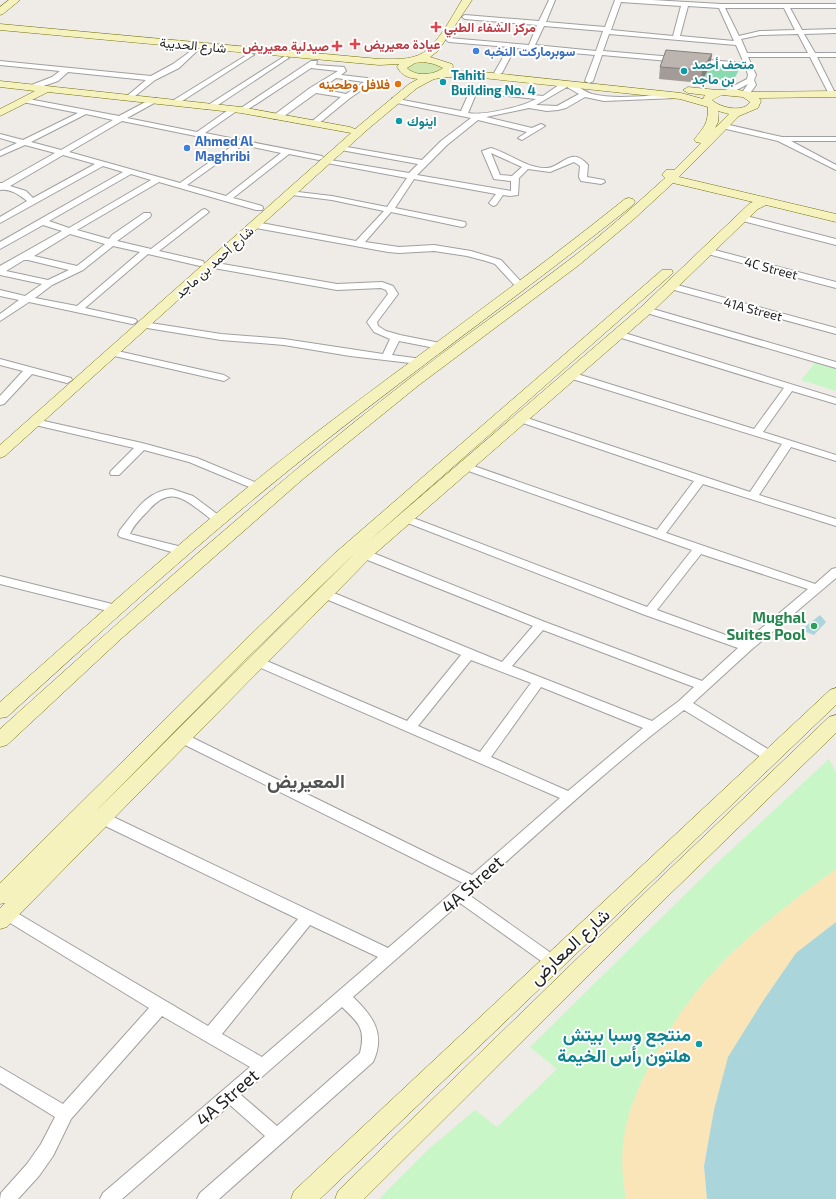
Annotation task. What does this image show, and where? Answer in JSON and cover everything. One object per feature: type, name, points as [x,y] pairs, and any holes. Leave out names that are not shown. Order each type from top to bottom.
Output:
[{"type":"street","points":[[0,12],[16,0]]},
{"type":"street","points":[[415,60],[435,49],[467,0]]},
{"type":"street","points":[[436,75],[446,72],[448,69],[444,63],[442,51],[477,0]]},
{"type":"street","points":[[531,47],[552,0]]},
{"type":"street","points":[[589,81],[618,0],[721,6],[836,6]]},
{"type":"street","points":[[676,38],[685,4]]},
{"type":"street","points":[[721,6],[745,55],[752,75],[751,83],[746,95],[754,99],[750,107]]},
{"type":"street","points":[[786,6],[835,96]]},
{"type":"street","points":[[465,17],[543,23],[676,38],[738,40],[752,34],[836,32]]},
{"type":"street","name":"شارع الحديبة","points":[[0,27],[371,61],[415,60],[444,63],[467,70],[746,95],[785,94]]},
{"type":"street","name":"شارع الحديبة","points":[[0,32],[373,66],[408,73],[436,75],[474,74],[681,96],[728,111],[750,107]]},
{"type":"street","points":[[449,40],[749,66]]},
{"type":"street","points":[[498,73],[513,46]]},
{"type":"street","points":[[130,98],[152,78],[176,66],[195,50]]},
{"type":"street","points":[[173,103],[250,55]]},
{"type":"street","points":[[745,55],[836,55]]},
{"type":"street","points":[[209,107],[285,58]]},
{"type":"street","name":"شارع أحمد بن ماجد","points":[[0,439],[67,380],[138,323],[205,264],[256,225],[292,193],[350,130],[406,86],[410,80],[408,73],[402,67],[415,60]]},
{"type":"street","points":[[199,134],[318,61]]},
{"type":"street","points":[[0,63],[152,78]]},
{"type":"street","points":[[277,117],[342,70],[308,66]]},
{"type":"street","points":[[32,88],[55,79],[67,70]]},
{"type":"street","name":"شارع أحمد بن ماجد","points":[[205,264],[259,208],[341,148],[413,86],[436,75]]},
{"type":"street","points":[[314,124],[347,96],[368,81],[334,76]]},
{"type":"street","points":[[751,83],[758,90],[785,94],[835,96]]},
{"type":"street","points":[[0,740],[122,629],[298,476],[414,382],[575,262],[671,179],[682,163],[709,131],[714,118],[711,105],[707,100],[708,97],[751,83]]},
{"type":"street","points":[[0,84],[238,110],[350,130]]},
{"type":"street","points":[[359,243],[389,210],[413,174],[423,163],[444,143],[477,118],[529,106],[567,84],[584,94],[613,100],[681,96]]},
{"type":"street","points":[[0,114],[47,89]]},
{"type":"street","points":[[313,90],[347,96]]},
{"type":"street","points":[[464,114],[473,93],[477,91],[545,98]]},
{"type":"street","points":[[529,106],[552,110],[560,109],[584,94]]},
{"type":"street","points":[[3,707],[258,487],[419,361],[521,287],[619,209],[682,163],[724,126],[735,114],[750,107],[792,99],[835,96]]},
{"type":"street","points":[[26,100],[121,120],[243,142],[411,178],[501,193],[515,193],[515,179],[527,166]]},
{"type":"street","points":[[1,186],[64,153],[153,100]]},
{"type":"street","points":[[395,100],[464,114],[533,131]]},
{"type":"street","points":[[0,154],[85,112]]},
{"type":"street","points":[[522,138],[541,126]]},
{"type":"street","points":[[724,126],[781,139],[835,139]]},
{"type":"street","points":[[0,136],[102,163],[259,208]]},
{"type":"street","points":[[781,139],[836,168]]},
{"type":"street","points":[[182,186],[243,142]]},
{"type":"street","points":[[341,148],[423,163]]},
{"type":"street","points":[[515,179],[496,176],[486,151],[491,150],[527,166],[550,171],[567,160],[578,161],[584,165],[584,179],[601,182]]},
{"type":"street","points":[[226,199],[288,152]]},
{"type":"street","points":[[0,220],[102,163]]},
{"type":"street","points":[[682,163],[684,172],[690,177],[766,201],[836,217]]},
{"type":"street","points":[[0,246],[130,171]]},
{"type":"street","points":[[0,271],[158,179]]},
{"type":"street","points":[[671,179],[709,188],[836,211]]},
{"type":"street","points":[[1,186],[23,193],[32,201]]},
{"type":"street","points":[[292,193],[332,198],[462,224]]},
{"type":"street","points":[[493,203],[501,193]]},
{"type":"street","points":[[264,1066],[3,918],[364,554],[646,310],[730,229],[747,194]]},
{"type":"street","points":[[0,896],[242,653],[340,557],[738,215],[757,204],[766,201]]},
{"type":"street","points":[[78,310],[149,251],[205,212]]},
{"type":"street","points":[[0,318],[28,300],[49,283],[77,269],[111,243],[115,237],[147,215]]},
{"type":"street","points":[[738,215],[836,242]]},
{"type":"street","points":[[42,222],[111,243],[205,264],[337,287],[375,284],[386,286],[392,290],[394,294],[372,324],[378,331],[396,337],[440,346]]},
{"type":"street","points":[[256,225],[399,250],[434,248],[468,253],[498,262],[521,287]]},
{"type":"street","name":"4C Street","points":[[707,251],[836,285]]},
{"type":"street","points":[[25,257],[31,257],[77,269]]},
{"type":"street","points":[[0,271],[49,283]]},
{"type":"street","name":"41A Street","points":[[670,286],[836,331]]},
{"type":"street","points":[[0,293],[138,323],[221,337],[284,342],[419,361]]},
{"type":"street","points":[[646,310],[836,365]]},
{"type":"street","name":"شارع أحمد بن ماجد","points":[[0,453],[113,353],[138,323]]},
{"type":"street","points":[[618,334],[836,401]]},
{"type":"street","points":[[386,357],[396,337]]},
{"type":"street","points":[[113,353],[224,378]]},
{"type":"street","points":[[2,364],[67,380]]},
{"type":"street","points":[[0,402],[30,370]]},
{"type":"street","points":[[570,375],[836,458]]},
{"type":"street","points":[[757,433],[790,387]]},
{"type":"street","points":[[521,418],[701,480],[836,523]]},
{"type":"street","points":[[35,422],[142,446],[193,460],[258,487]]},
{"type":"street","points":[[753,496],[788,443]]},
{"type":"street","points":[[115,473],[142,446]]},
{"type":"street","points":[[464,466],[659,535],[816,588]]},
{"type":"street","points":[[659,535],[701,480]]},
{"type":"street","points":[[182,551],[127,537],[124,535],[124,532],[156,497],[170,493],[178,493],[186,496],[219,520]]},
{"type":"street","points":[[404,518],[649,612],[747,647]]},
{"type":"street","points":[[649,612],[700,549]]},
{"type":"street","points":[[364,554],[541,625],[703,686]]},
{"type":"street","name":"4A Street","points":[[109,1199],[264,1066],[570,797],[684,704],[747,647],[836,572]]},
{"type":"street","points":[[0,580],[116,609]]},
{"type":"street","points":[[325,594],[469,654],[654,727]]},
{"type":"street","points":[[504,668],[541,625]]},
{"type":"street","points":[[410,727],[469,654]]},
{"type":"street","points":[[258,662],[483,758],[570,797]]},
{"type":"street","points":[[483,758],[539,681]]},
{"type":"street","name":"شارع المعارض","points":[[303,1199],[836,694]]},
{"type":"street","points":[[684,704],[771,757]]},
{"type":"street","name":"شارع المعارض","points":[[347,1199],[664,887],[836,722]]},
{"type":"street","points":[[182,738],[474,882]]},
{"type":"street","points":[[102,818],[307,918],[390,956]]},
{"type":"street","points":[[459,895],[553,962]]},
{"type":"street","points":[[211,1035],[307,918]]},
{"type":"street","points":[[206,1199],[367,1057],[370,1047],[371,1031],[365,1018],[342,997]]},
{"type":"street","points":[[7,1199],[33,1170],[47,1150],[65,1114],[160,1007]]},
{"type":"street","points":[[0,1074],[65,1114]]},
{"type":"street","points":[[230,1095],[277,1136]]},
{"type":"green space","points":[[427,61],[443,67],[443,69],[434,73],[421,74],[408,69],[407,67],[416,62]]},
{"type":"green space","points":[[712,63],[741,66],[731,85],[701,83]]},
{"type":"green space","points":[[815,363],[836,369],[836,391],[801,380]]},
{"type":"green space","points":[[829,759],[836,773],[836,869],[776,914],[738,947],[703,984],[676,1021],[647,1070],[632,1105],[627,1122],[622,1159],[626,1199],[379,1199],[430,1148],[475,1110],[497,1127],[557,1069],[530,1047],[714,866]]},
{"type":"sand","name":"منتجع وسبا بيتش هلتون رأس الخيمة","points":[[836,869],[836,922],[796,953],[714,1110],[704,1166],[707,1199],[626,1199],[621,1151],[626,1125],[634,1099],[645,1075],[676,1021],[703,984],[738,947],[776,914]]},
{"type":"water","name":"Mughal Suites Pool","points":[[820,615],[826,622],[814,635],[801,630]]},
{"type":"water","points":[[836,922],[836,1199],[707,1199],[704,1166],[714,1110],[728,1057],[763,1001],[796,953]]},
{"type":"building","points":[[666,50],[712,54],[702,70],[660,67]]},
{"type":"place","name":"مركز الشفاء الطبي","points":[[436,27]]},
{"type":"place","name":"عيادة معيريض","points":[[355,44]]},
{"type":"place","name":"صيدلية معيريض","points":[[337,46]]},
{"type":"place","name":"سوبرماركت النخبه","points":[[476,51]]},
{"type":"place","name":"متحف أحمد بن ماجد","points":[[684,71]]},
{"type":"place","name":"Tahiti Building No. 4","points":[[443,82]]},
{"type":"place","name":"فلافل وطحينه","points":[[398,84]]},
{"type":"place","name":"اينوك","points":[[399,121]]},
{"type":"place","name":"Ahmed Al Maghribi","points":[[187,148]]},
{"type":"place","name":"Mughal Suites Pool","points":[[814,626]]},
{"type":"place","name":"منتجع وسبا بيتش هلتون رأس الخيمة","points":[[699,1044]]},
{"type":"district","name":"المعيريض","points":[[306,780]]}]
